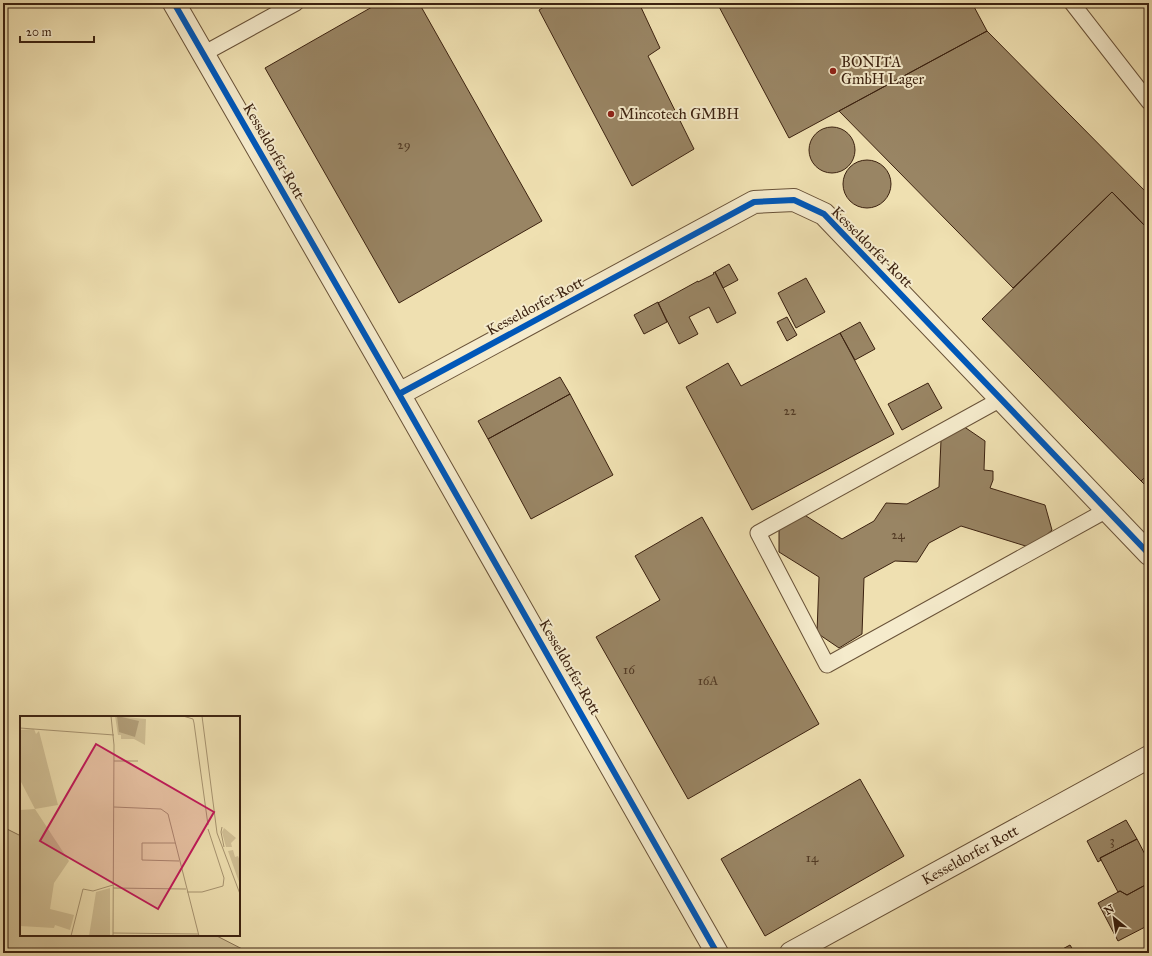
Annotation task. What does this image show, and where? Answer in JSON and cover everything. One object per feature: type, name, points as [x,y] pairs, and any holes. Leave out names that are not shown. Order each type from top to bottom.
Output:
[{"type":"street","name":"Kesseldorfer Rott","points":[[174,3],[399,394],[717,953]]},
{"type":"street","name":"Kesseldorfer Rott","points":[[399,394],[754,202],[794,200],[824,214],[1149,554]]},
{"type":"street","name":"Kesseldorfer Rott","points":[[791,953],[1149,757]]},
{"type":"lane","points":[[203,54],[296,3]]},
{"type":"lane","points":[[1072,3],[1149,102]]},
{"type":"lane","points":[[1001,399],[758,533],[827,665],[1107,510]]},
{"type":"shaded area","points":[[3,827],[20,836],[20,936],[217,936],[250,953],[3,953]]},
{"type":"building","points":[[379,3],[419,3],[542,221],[399,303],[265,68]]},
{"type":"building","points":[[550,3],[639,3],[660,48],[648,56],[694,149],[632,186],[539,10]]},
{"type":"building","name":"BONITA GmbH Lager","points":[[717,3],[972,3],[987,31],[789,138]]},
{"type":"building","points":[[987,31],[1149,195],[1149,222],[1145,226],[1112,192],[1013,288],[839,111]]},
{"type":"building","points":[[832,127],[845,131],[851,137],[855,150],[851,163],[845,169],[832,173],[819,169],[813,163],[809,150],[813,137],[819,131]]},
{"type":"building","points":[[867,160],[876,162],[884,167],[889,175],[891,184],[889,193],[884,201],[876,206],[867,208],[858,206],[850,201],[845,193],[843,184],[845,175],[850,167],[858,162]]},
{"type":"building","points":[[1112,192],[1149,230],[1149,473],[1141,481],[982,319]]},
{"type":"building","points":[[729,264],[738,280],[723,288],[715,272]]},
{"type":"building","points":[[715,272],[736,313],[717,323],[709,307],[689,317],[698,334],[679,344],[658,303],[714,274],[713,273]]},
{"type":"building","points":[[806,278],[825,312],[796,328],[778,293]]},
{"type":"building","points":[[658,302],[667,322],[644,334],[634,315]]},
{"type":"building","points":[[787,317],[797,335],[787,341],[777,322]]},
{"type":"building","points":[[860,322],[875,349],[855,360],[840,333]]},
{"type":"building","points":[[840,333],[894,434],[752,510],[686,387],[728,363],[741,386]]},
{"type":"building","points":[[560,377],[570,394],[488,439],[478,421]]},
{"type":"building","points":[[928,383],[942,408],[902,430],[888,404]]},
{"type":"building","points":[[570,394],[613,475],[531,519],[488,439]]},
{"type":"building","points":[[963,426],[985,441],[984,470],[993,471],[993,480],[990,488],[1045,505],[1052,530],[1032,548],[961,526],[929,543],[917,562],[895,561],[864,578],[862,634],[839,648],[817,633],[819,577],[779,552],[779,526],[803,514],[842,539],[874,521],[886,503],[907,504],[939,487],[941,440]]},
{"type":"building","points":[[1149,473],[1149,489],[1141,481]]},
{"type":"building","points":[[702,517],[819,724],[688,799],[596,637],[660,600],[635,556]]},
{"type":"building","points":[[860,779],[904,856],[765,936],[721,859]]},
{"type":"building","points":[[1126,820],[1137,839],[1100,858],[1101,860],[1098,862],[1087,841]]},
{"type":"building","points":[[1137,839],[1149,862],[1149,883],[1127,895],[1120,891],[1118,892],[1100,858]]},
{"type":"building","points":[[1149,883],[1149,925],[1118,941],[1098,903],[1120,891],[1127,895]]},
{"type":"building","points":[[1070,945],[1075,953],[1057,952]]},
{"type":"cycle path","points":[[174,3],[399,394],[717,953]]},
{"type":"cycle path","points":[[399,394],[754,202],[794,200],[824,214],[1149,554]]},
{"type":"place","name":"BONITA GmbH Lager","points":[[833,71]]},
{"type":"place","name":"Mincotech GMBH","points":[[611,114]]}]
